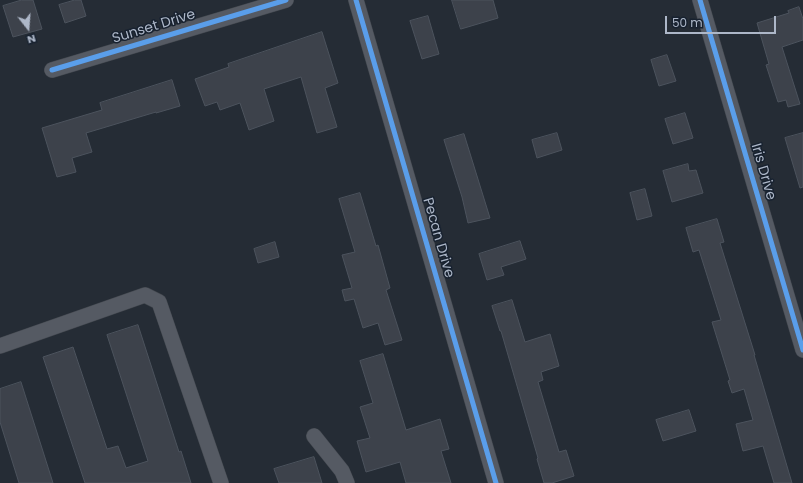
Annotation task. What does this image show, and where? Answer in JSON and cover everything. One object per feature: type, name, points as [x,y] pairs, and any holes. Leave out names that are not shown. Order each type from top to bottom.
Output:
[{"type":"street","name":"Sunset Drive","points":[[52,70],[286,0]]},
{"type":"street","name":"Pecan Drive","points":[[356,0],[496,483]]},
{"type":"street","name":"Iris Drive","points":[[700,0],[803,350]]},
{"type":"street","points":[[0,346],[145,295],[159,302],[221,483]]},
{"type":"street","points":[[314,436],[342,471],[347,483]]},
{"type":"building","points":[[22,0],[33,0],[42,29],[13,37],[3,6]]},
{"type":"building","points":[[75,0],[81,0],[86,16],[65,23],[59,5]]},
{"type":"building","points":[[452,0],[493,0],[498,18],[461,29]]},
{"type":"building","points":[[799,7],[803,19],[803,40],[782,47],[800,104],[788,107],[786,100],[778,102],[766,65],[769,64],[757,23],[789,13],[788,11]]},
{"type":"building","points":[[428,16],[439,54],[422,59],[410,21]]},
{"type":"building","points":[[322,32],[338,83],[325,88],[337,127],[317,133],[301,77],[264,89],[274,121],[249,130],[240,103],[220,110],[217,102],[205,106],[195,79],[229,67],[228,64]]},
{"type":"building","points":[[667,55],[676,81],[659,86],[651,60]]},
{"type":"building","points":[[172,80],[180,106],[86,133],[92,152],[72,158],[76,172],[57,177],[42,128],[102,110],[100,103]]},
{"type":"building","points":[[685,113],[693,138],[673,144],[665,119]]},
{"type":"building","points":[[557,133],[562,150],[537,158],[532,140]]},
{"type":"building","points":[[803,133],[803,187],[800,188],[785,138]]},
{"type":"building","points":[[464,134],[490,218],[468,223],[462,197],[444,140]]},
{"type":"building","points":[[688,164],[689,171],[696,170],[703,193],[672,202],[663,171]]},
{"type":"building","points":[[645,189],[652,216],[637,220],[630,193]]},
{"type":"building","points":[[360,193],[376,246],[378,245],[390,288],[386,290],[402,340],[385,345],[378,323],[363,328],[354,299],[345,301],[342,290],[352,288],[342,255],[355,252],[339,199]]},
{"type":"building","points":[[717,219],[724,242],[720,243],[755,355],[792,483],[774,483],[763,446],[743,451],[736,424],[753,420],[744,389],[732,393],[728,381],[730,380],[712,322],[721,320],[699,250],[693,252],[686,228]]},
{"type":"building","points":[[520,241],[526,259],[501,267],[504,275],[487,280],[479,254]]},
{"type":"building","points":[[275,242],[279,257],[258,263],[254,249]]},
{"type":"building","points":[[512,300],[525,342],[550,334],[559,366],[541,372],[543,380],[538,382],[559,452],[566,450],[574,476],[552,483],[544,483],[501,331],[492,306]]},
{"type":"building","points":[[138,325],[179,452],[181,451],[191,483],[85,483],[43,357],[73,347],[107,449],[118,446],[126,468],[148,461],[107,335]]},
{"type":"building","points":[[383,354],[406,430],[440,419],[449,449],[441,451],[451,483],[406,483],[400,462],[366,472],[357,441],[370,438],[360,407],[373,403],[360,361]]},
{"type":"building","points":[[21,382],[53,483],[19,483],[0,422],[0,389]]},
{"type":"building","points":[[689,410],[696,431],[663,441],[656,420]]},
{"type":"building","points":[[314,457],[322,483],[279,483],[274,469]]},
{"type":"cycle path","points":[[52,70],[286,0]]},
{"type":"cycle path","points":[[356,0],[496,483]]},
{"type":"cycle path","points":[[700,0],[803,350]]}]
